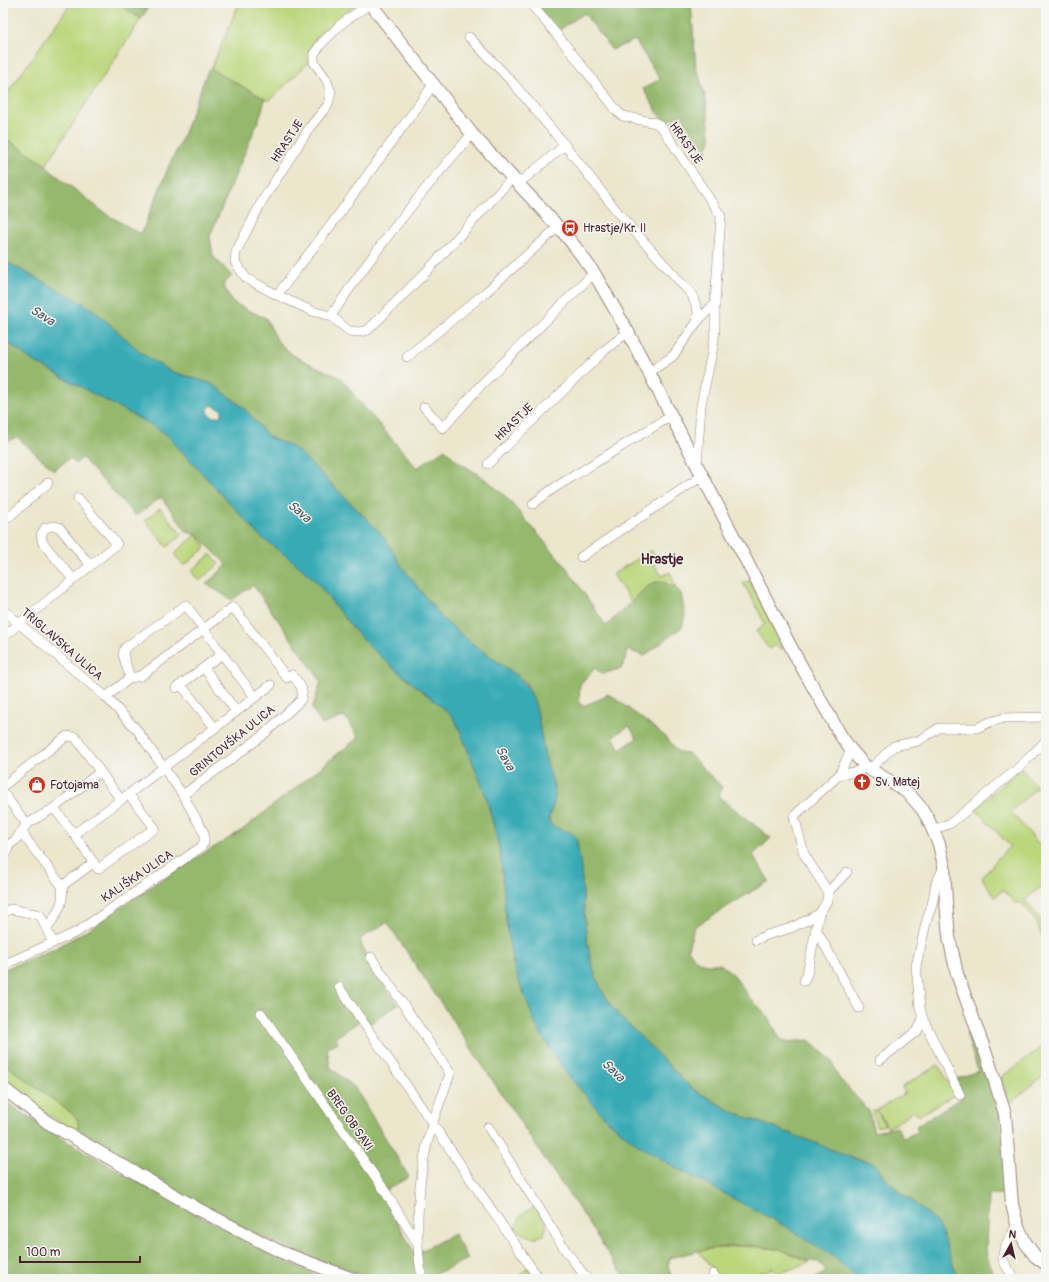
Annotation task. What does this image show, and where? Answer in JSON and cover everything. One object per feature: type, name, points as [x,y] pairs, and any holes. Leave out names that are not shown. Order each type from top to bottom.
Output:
[{"type":"street","name":"HRASTJE","points":[[370,3],[341,24],[322,43],[314,54],[314,62],[326,79],[332,92],[328,105],[310,127],[262,201],[236,252],[235,262],[246,278],[277,295],[312,311],[332,316],[349,331],[359,332],[368,330],[515,181],[565,145]]},
{"type":"street","points":[[370,3],[472,134],[558,227],[576,248],[594,273],[628,332],[795,654],[834,725],[851,750],[868,768],[909,794],[922,809],[939,844],[944,866],[949,937],[957,974],[989,1062],[1005,1114],[1012,1204],[1017,1224],[1025,1242],[1035,1256],[1046,1264]]},
{"type":"street","name":"HRASTJE","points":[[530,3],[568,48],[618,112],[623,116],[656,123],[663,129],[721,216],[715,303],[715,330],[701,405],[700,471]]},
{"type":"street","points":[[469,37],[513,83],[565,145],[619,214],[692,295],[698,311],[697,322]]},
{"type":"street","points":[[277,295],[334,221],[433,85]]},
{"type":"street","points":[[332,316],[349,289],[387,237],[434,177],[472,134]]},
{"type":"street","points":[[407,357],[486,292],[558,227]]},
{"type":"street","points":[[424,407],[443,428],[481,385],[594,273]]},
{"type":"street","points":[[648,373],[673,356],[697,322],[715,303]]},
{"type":"street","name":"HRASTJE","points":[[488,464],[605,350],[628,332]]},
{"type":"street","points":[[532,504],[554,488],[671,416]]},
{"type":"street","points":[[580,556],[700,471]]},
{"type":"street","points":[[3,522],[48,483]]},
{"type":"street","points":[[3,637],[117,544],[78,498]]},
{"type":"street","points":[[74,579],[43,543],[41,535],[45,528],[53,526],[59,527],[90,565]]},
{"type":"street","name":"GRINTOVŠKA ULICA","points":[[130,678],[123,654],[125,648],[186,605],[254,697]]},
{"type":"street","name":"GRINTOVŠKA ULICA","points":[[106,697],[130,678],[141,676],[233,607],[287,678],[292,674],[302,688],[303,696],[300,701],[262,736],[182,795]]},
{"type":"street","name":"TRIGLAVSKA ULICA","points":[[3,610],[106,697]]},
{"type":"street","name":"GRINTOVŠKA ULICA","points":[[215,728],[178,687],[222,654]]},
{"type":"street","name":"GRINTOVŠKA ULICA","points":[[204,668],[236,711]]},
{"type":"street","points":[[74,834],[271,685]]},
{"type":"street","name":"KALIŠKA ULICA","points":[[3,964],[77,932],[200,848],[204,843],[204,832],[164,767],[137,730],[106,697]]},
{"type":"street","points":[[839,775],[868,768],[894,746],[918,741],[939,728],[977,728],[1004,718],[1046,717]]},
{"type":"street","points":[[3,786],[67,736],[75,737],[100,772],[124,797],[133,800],[155,828],[98,869],[54,808]]},
{"type":"street","points":[[933,830],[951,823],[1016,769],[1046,741]]},
{"type":"street","points":[[804,981],[807,974],[819,914],[827,901],[828,892],[804,854],[794,816],[839,775],[851,750]]},
{"type":"street","points":[[3,857],[7,853],[5,843],[16,840],[27,824],[54,808],[100,772]]},
{"type":"street","points":[[3,792],[27,824]]},
{"type":"street","points":[[21,832],[62,886],[62,905],[47,929]]},
{"type":"street","points":[[62,886],[93,862]]},
{"type":"street","points":[[944,866],[936,883],[932,905],[927,919],[916,966],[920,1008],[923,1019],[960,1095]]},
{"type":"street","points":[[828,892],[848,872]]},
{"type":"street","points":[[3,912],[11,909],[40,915],[53,943]]},
{"type":"street","points":[[756,940],[791,928],[819,914]]},
{"type":"street","points":[[816,929],[859,1008]]},
{"type":"street","name":"BREG OB SAVI","points":[[371,957],[450,1074],[432,1123],[422,1176],[419,1203],[418,1244],[422,1279]]},
{"type":"street","points":[[339,987],[539,1279]]},
{"type":"street","name":"BREG OB SAVI","points":[[261,1013],[381,1185],[418,1244]]},
{"type":"street","points":[[880,1060],[918,1030],[923,1019]]},
{"type":"street","points":[[3,1088],[47,1122],[198,1210],[281,1252],[353,1279]]},
{"type":"street","points":[[488,1127],[566,1251],[587,1279]]},
{"type":"street","points":[[1015,1279],[1003,1260],[1003,1250],[1017,1224]]},
{"type":"green space","points":[[71,3],[117,3],[141,19],[46,165],[3,137],[3,99]]},
{"type":"green space","points":[[117,3],[151,3],[141,19]]},
{"type":"green space","points":[[239,3],[358,3],[318,36],[309,49],[308,63],[269,101],[211,69]]},
{"type":"green space","points":[[535,3],[691,3],[696,69],[706,100],[711,142],[705,149],[700,140],[690,130],[682,114],[664,123],[643,89],[660,79],[635,40],[612,50],[584,13],[558,31]]},
{"type":"green space","points":[[211,69],[265,99],[261,114],[210,236],[213,256],[232,276],[223,285],[232,302],[266,318],[278,342],[293,355],[341,378],[357,399],[417,468],[445,449],[456,460],[488,481],[506,497],[567,568],[606,626],[647,587],[655,582],[662,582],[675,587],[681,593],[685,616],[682,627],[643,657],[642,655],[627,650],[624,665],[619,669],[601,674],[595,668],[580,684],[579,703],[583,706],[605,697],[607,694],[615,698],[666,737],[678,752],[688,753],[722,787],[718,796],[771,838],[753,855],[769,881],[694,927],[688,949],[695,959],[705,964],[720,964],[732,973],[749,997],[768,1016],[779,1037],[785,1042],[809,1040],[832,1061],[838,1077],[869,1111],[874,1132],[897,1127],[903,1138],[918,1132],[916,1126],[963,1097],[954,1080],[978,1071],[966,1033],[971,1031],[996,1097],[1000,1116],[1006,1193],[988,1196],[986,1251],[994,1279],[960,1279],[956,1272],[945,1240],[933,1218],[885,1179],[877,1166],[868,1161],[849,1157],[735,1113],[696,1091],[686,1083],[617,1013],[597,980],[592,963],[585,927],[581,866],[576,837],[568,831],[560,830],[549,823],[555,798],[554,789],[544,752],[536,707],[530,690],[525,682],[472,643],[443,619],[402,567],[386,540],[378,530],[298,451],[269,437],[245,409],[210,383],[170,371],[154,362],[144,355],[95,311],[3,260],[3,137],[46,165],[51,171],[106,214],[139,233],[142,232],[171,161],[179,146],[208,70]],"holes":[[[629,726],[637,738],[620,750],[613,736]]]},
{"type":"green space","points":[[3,339],[33,361],[166,434],[261,537],[292,560],[315,580],[350,625],[368,645],[452,716],[459,728],[486,796],[501,859],[506,919],[511,954],[515,970],[535,1023],[566,1073],[606,1119],[637,1144],[678,1169],[785,1226],[834,1257],[858,1279],[814,1279],[826,1272],[819,1262],[767,1247],[739,1246],[697,1251],[670,1258],[668,1266],[672,1279],[627,1279],[611,1258],[387,922],[360,939],[371,965],[398,1004],[367,1026],[363,1019],[335,1038],[338,1042],[327,1048],[330,1067],[355,1088],[409,1177],[381,1193],[415,1254],[454,1234],[468,1259],[435,1274],[433,1279],[374,1279],[320,1261],[260,1236],[219,1215],[76,1132],[78,1121],[70,1112],[3,1063],[3,970],[56,948],[89,929],[168,875],[241,831],[359,737],[346,718],[343,717],[322,725],[312,709],[321,681],[253,585],[232,600],[206,584],[227,565],[197,535],[187,532],[161,497],[136,516],[82,458],[76,464],[70,458],[54,470],[17,437],[3,444]]},
{"type":"green space","points":[[160,508],[182,535],[167,547],[145,520]]},
{"type":"green space","points":[[196,535],[206,547],[184,566],[174,554]]},
{"type":"green space","points":[[651,550],[656,557],[652,561],[662,576],[670,572],[675,587],[662,582],[647,587],[631,602],[613,574]]},
{"type":"green space","points":[[211,554],[219,564],[199,581],[191,571]]},
{"type":"green space","points":[[749,580],[784,647],[780,650],[775,645],[769,649],[756,631],[765,624],[743,583]]},
{"type":"green space","points":[[1021,768],[1037,787],[1011,812],[1046,852],[1046,883],[1025,900],[1041,919],[1040,923],[1046,934],[1046,948],[1037,923],[1021,902],[1016,904],[1003,890],[995,897],[982,878],[997,859],[1010,846],[975,809]]},
{"type":"green space","points":[[1046,1044],[1046,1074],[1009,1104],[1001,1077]]},
{"type":"green space","points":[[3,1063],[70,1112],[78,1121],[76,1132],[50,1116],[3,1081]]},
{"type":"green space","points":[[938,1065],[956,1094],[918,1116],[914,1111],[888,1128],[877,1110],[905,1093],[902,1087]]},
{"type":"green space","points":[[3,1100],[59,1137],[190,1211],[314,1274],[329,1279],[3,1279]]},
{"type":"green space","points":[[872,1111],[877,1111],[885,1125],[877,1127]]},
{"type":"green space","points":[[536,1207],[547,1224],[544,1235],[534,1238],[524,1234],[516,1228],[518,1221],[523,1214]]},
{"type":"green space","points":[[739,1246],[782,1250],[810,1262],[777,1274],[773,1268],[754,1275],[755,1279],[720,1279],[698,1250]]},
{"type":"green space","points":[[528,1266],[537,1279],[519,1279]]},
{"type":"water","name":"Sava","points":[[3,260],[86,305],[95,311],[144,355],[170,371],[210,383],[218,388],[245,409],[269,437],[298,451],[378,530],[386,540],[402,567],[443,619],[472,643],[518,676],[525,684],[537,711],[544,752],[555,794],[549,823],[556,828],[570,832],[576,837],[581,866],[585,927],[592,963],[597,980],[617,1013],[686,1083],[696,1091],[735,1113],[849,1157],[874,1163],[885,1179],[933,1218],[945,1240],[960,1279],[858,1279],[834,1257],[785,1226],[678,1169],[637,1144],[606,1119],[566,1073],[535,1023],[515,970],[511,954],[506,919],[501,859],[486,796],[459,728],[452,716],[368,645],[350,625],[315,580],[292,560],[261,537],[166,434],[33,361],[3,339]],"holes":[[[212,405],[222,410],[222,415],[215,417],[208,412],[208,409]]]},
{"type":"place","name":"Hrastje/Kr. II","points":[[570,228]]},
{"type":"place","name":"Sv. Matej","points":[[862,782]]},
{"type":"place","name":"Fotojama","points":[[37,785]]},
{"type":"district","name":"Hrastje","points":[[662,559]]}]
